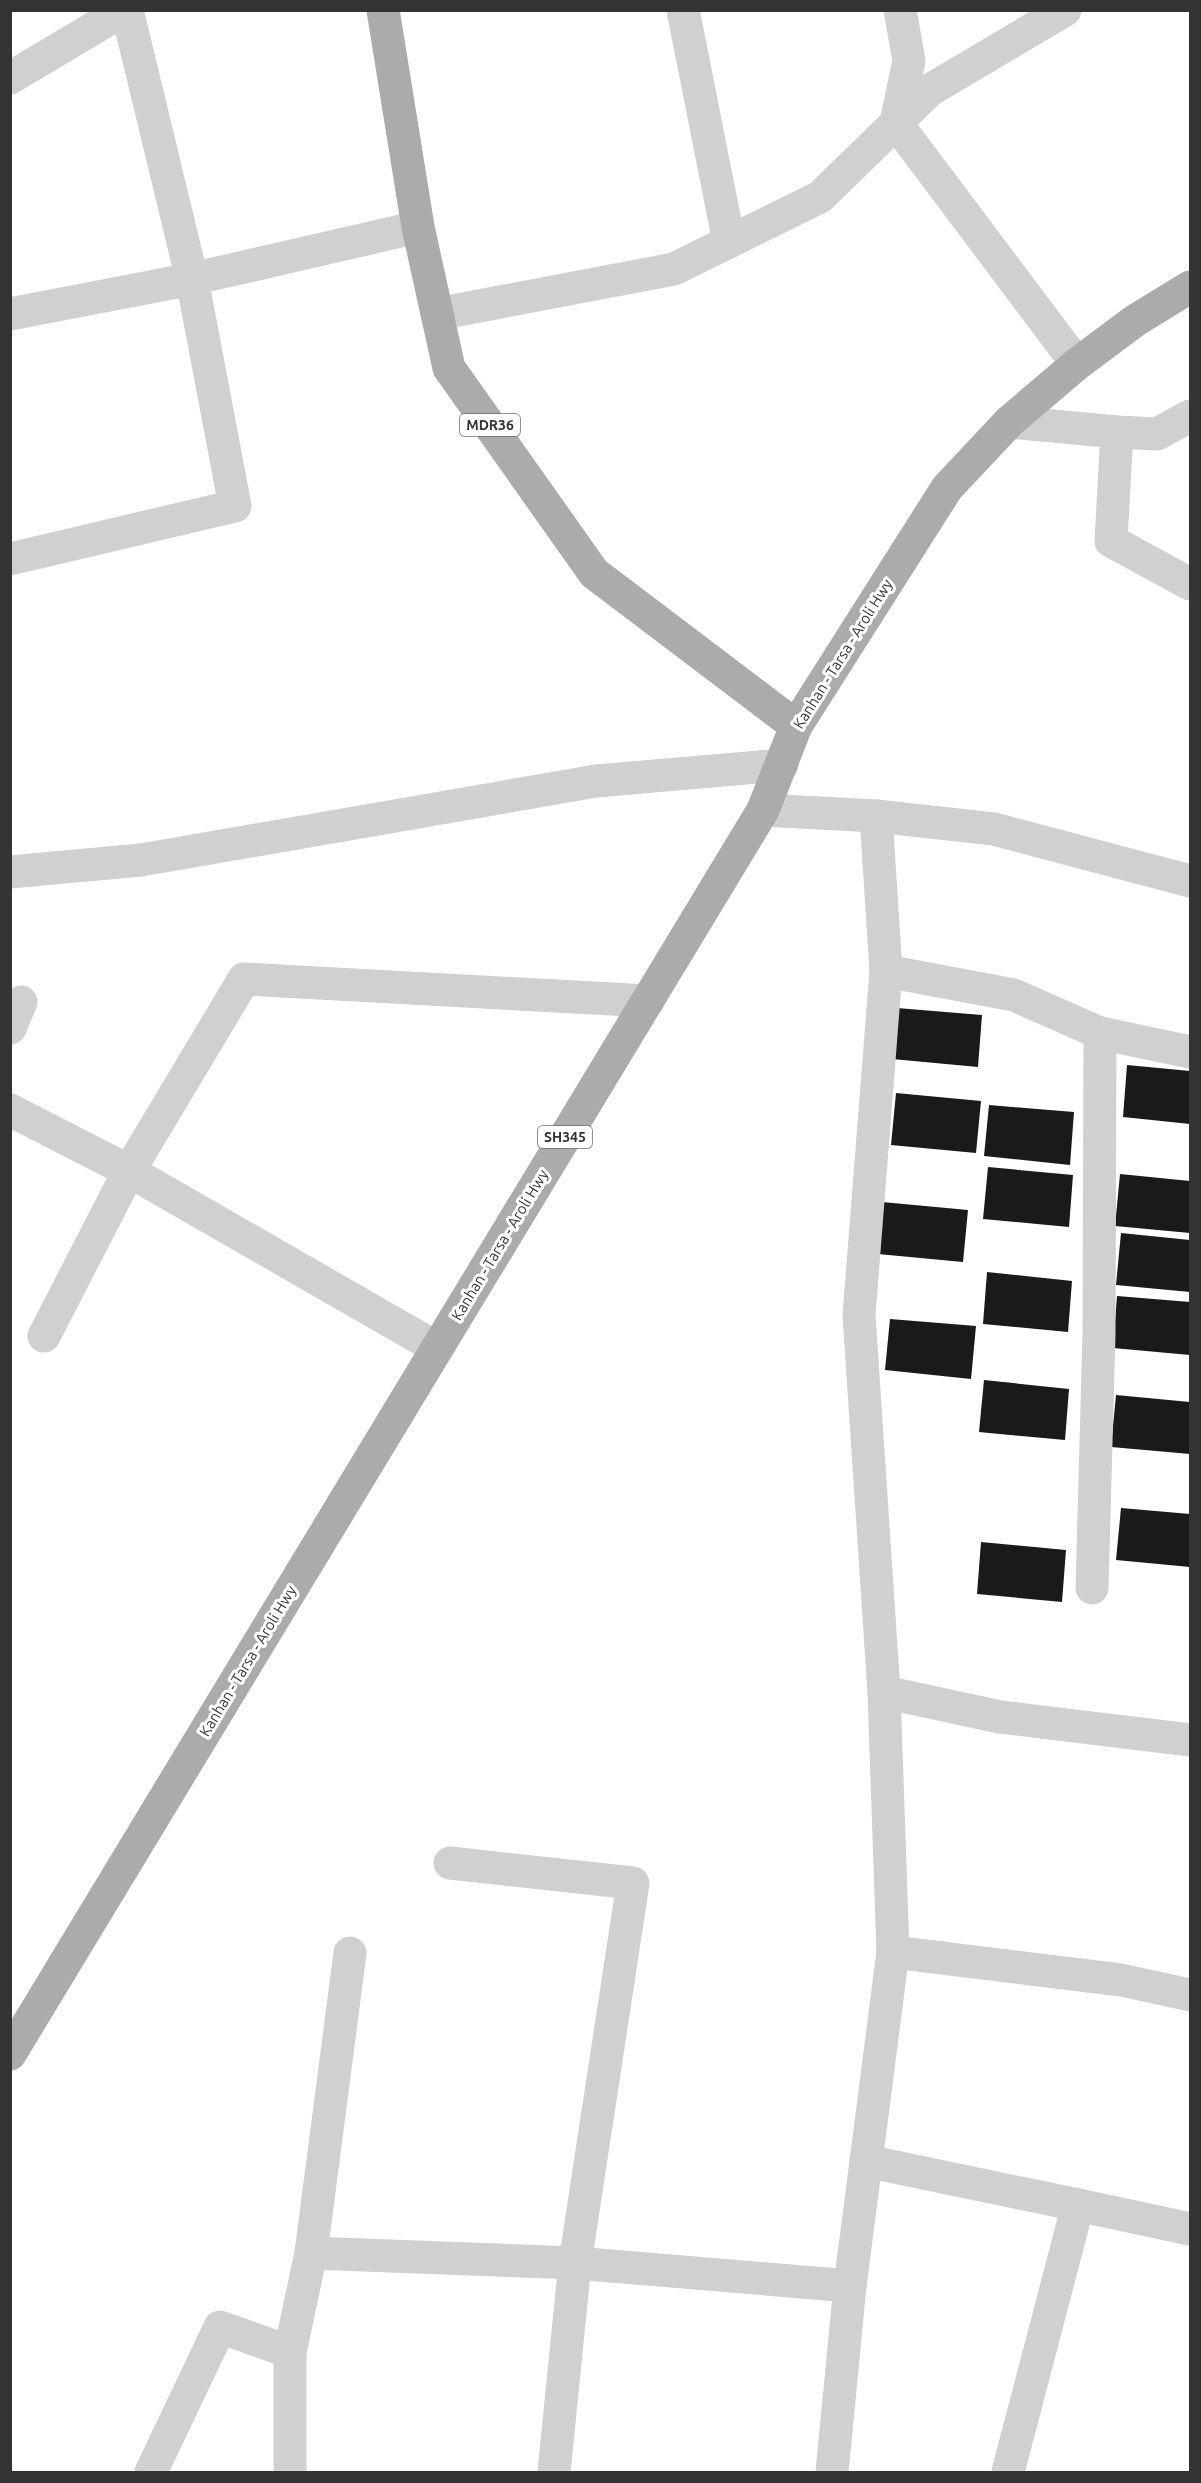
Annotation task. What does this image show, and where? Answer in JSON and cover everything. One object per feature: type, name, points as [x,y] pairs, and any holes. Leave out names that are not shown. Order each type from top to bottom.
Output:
[{"type":"main road","name":"MDR36","points":[[383,10],[418,227],[449,368],[594,573],[796,726]]},
{"type":"main road","name":"Kanhan - Tarsa - Aroli Hwy","points":[[10,2054],[763,810],[796,726],[947,488],[1009,422],[1077,364],[1137,320],[1191,286]]},
{"type":"street","points":[[10,78],[126,10],[192,279],[235,506],[12,553]]},
{"type":"street","points":[[683,10],[729,242]]},
{"type":"street","points":[[900,10],[909,61],[897,123],[1077,364]]},
{"type":"street","points":[[437,314],[674,269],[820,197],[930,90],[1065,10]]},
{"type":"street","points":[[10,314],[192,279],[418,227]]},
{"type":"street","points":[[1157,434],[1191,416]]},
{"type":"street","points":[[1009,422],[1157,434],[1191,447]]},
{"type":"street","points":[[1117,432],[1111,541],[1191,584]]},
{"type":"street","points":[[10,872],[141,860],[596,781],[782,765]]},
{"type":"street","points":[[763,810],[876,816],[994,828],[1191,881]]},
{"type":"street","points":[[832,2472],[850,2286],[893,1952],[884,1692],[859,1315],[886,971],[876,816]]},
{"type":"street","points":[[886,971],[1014,995],[1100,1033],[1191,1052]]},
{"type":"street","points":[[44,1336],[129,1171],[244,980],[648,1001]]},
{"type":"street","points":[[1092,1588],[1100,1334],[1100,1033]]},
{"type":"street","points":[[10,1110],[129,1171],[438,1348]]},
{"type":"street","points":[[884,1692],[1000,1717],[1191,1740]]},
{"type":"street","points":[[450,1863],[633,1883],[575,2263],[554,2472]]},
{"type":"street","points":[[893,1952],[1121,1980],[1191,1995]]},
{"type":"street","points":[[290,2472],[290,2352],[311,2253],[350,1953]]},
{"type":"street","points":[[866,2161],[1191,2229]]},
{"type":"street","points":[[1008,2472],[1078,2205]]},
{"type":"street","points":[[311,2253],[575,2263],[850,2286]]},
{"type":"street","points":[[151,2472],[220,2327],[290,2352]]},
{"type":"building","points":[[897,1008],[982,1015],[978,1067],[892,1059]]},
{"type":"building","points":[[1127,1065],[1190,1071],[1190,1124],[1123,1117]]},
{"type":"building","points":[[896,1093],[981,1101],[976,1153],[891,1145]]},
{"type":"building","points":[[989,1105],[1074,1112],[1070,1165],[984,1156]]},
{"type":"building","points":[[988,1167],[1073,1175],[1069,1227],[983,1219]]},
{"type":"building","points":[[1120,1174],[1190,1181],[1190,1233],[1115,1226]]},
{"type":"building","points":[[882,1202],[968,1210],[963,1262],[878,1254]]},
{"type":"building","points":[[1121,1233],[1190,1240],[1190,1292],[1116,1285]]},
{"type":"building","points":[[987,1272],[1072,1281],[1068,1332],[983,1324]]},
{"type":"building","points":[[1117,1296],[1190,1302],[1190,1355],[1113,1348]]},
{"type":"building","points":[[890,1319],[976,1326],[971,1379],[885,1370]]},
{"type":"building","points":[[984,1380],[1069,1389],[1065,1440],[979,1432]]},
{"type":"building","points":[[1116,1395],[1190,1402],[1190,1454],[1111,1447]]},
{"type":"building","points":[[1121,1508],[1190,1514],[1190,1567],[1116,1560]]},
{"type":"building","points":[[981,1542],[1066,1550],[1062,1602],[977,1594]]}]
